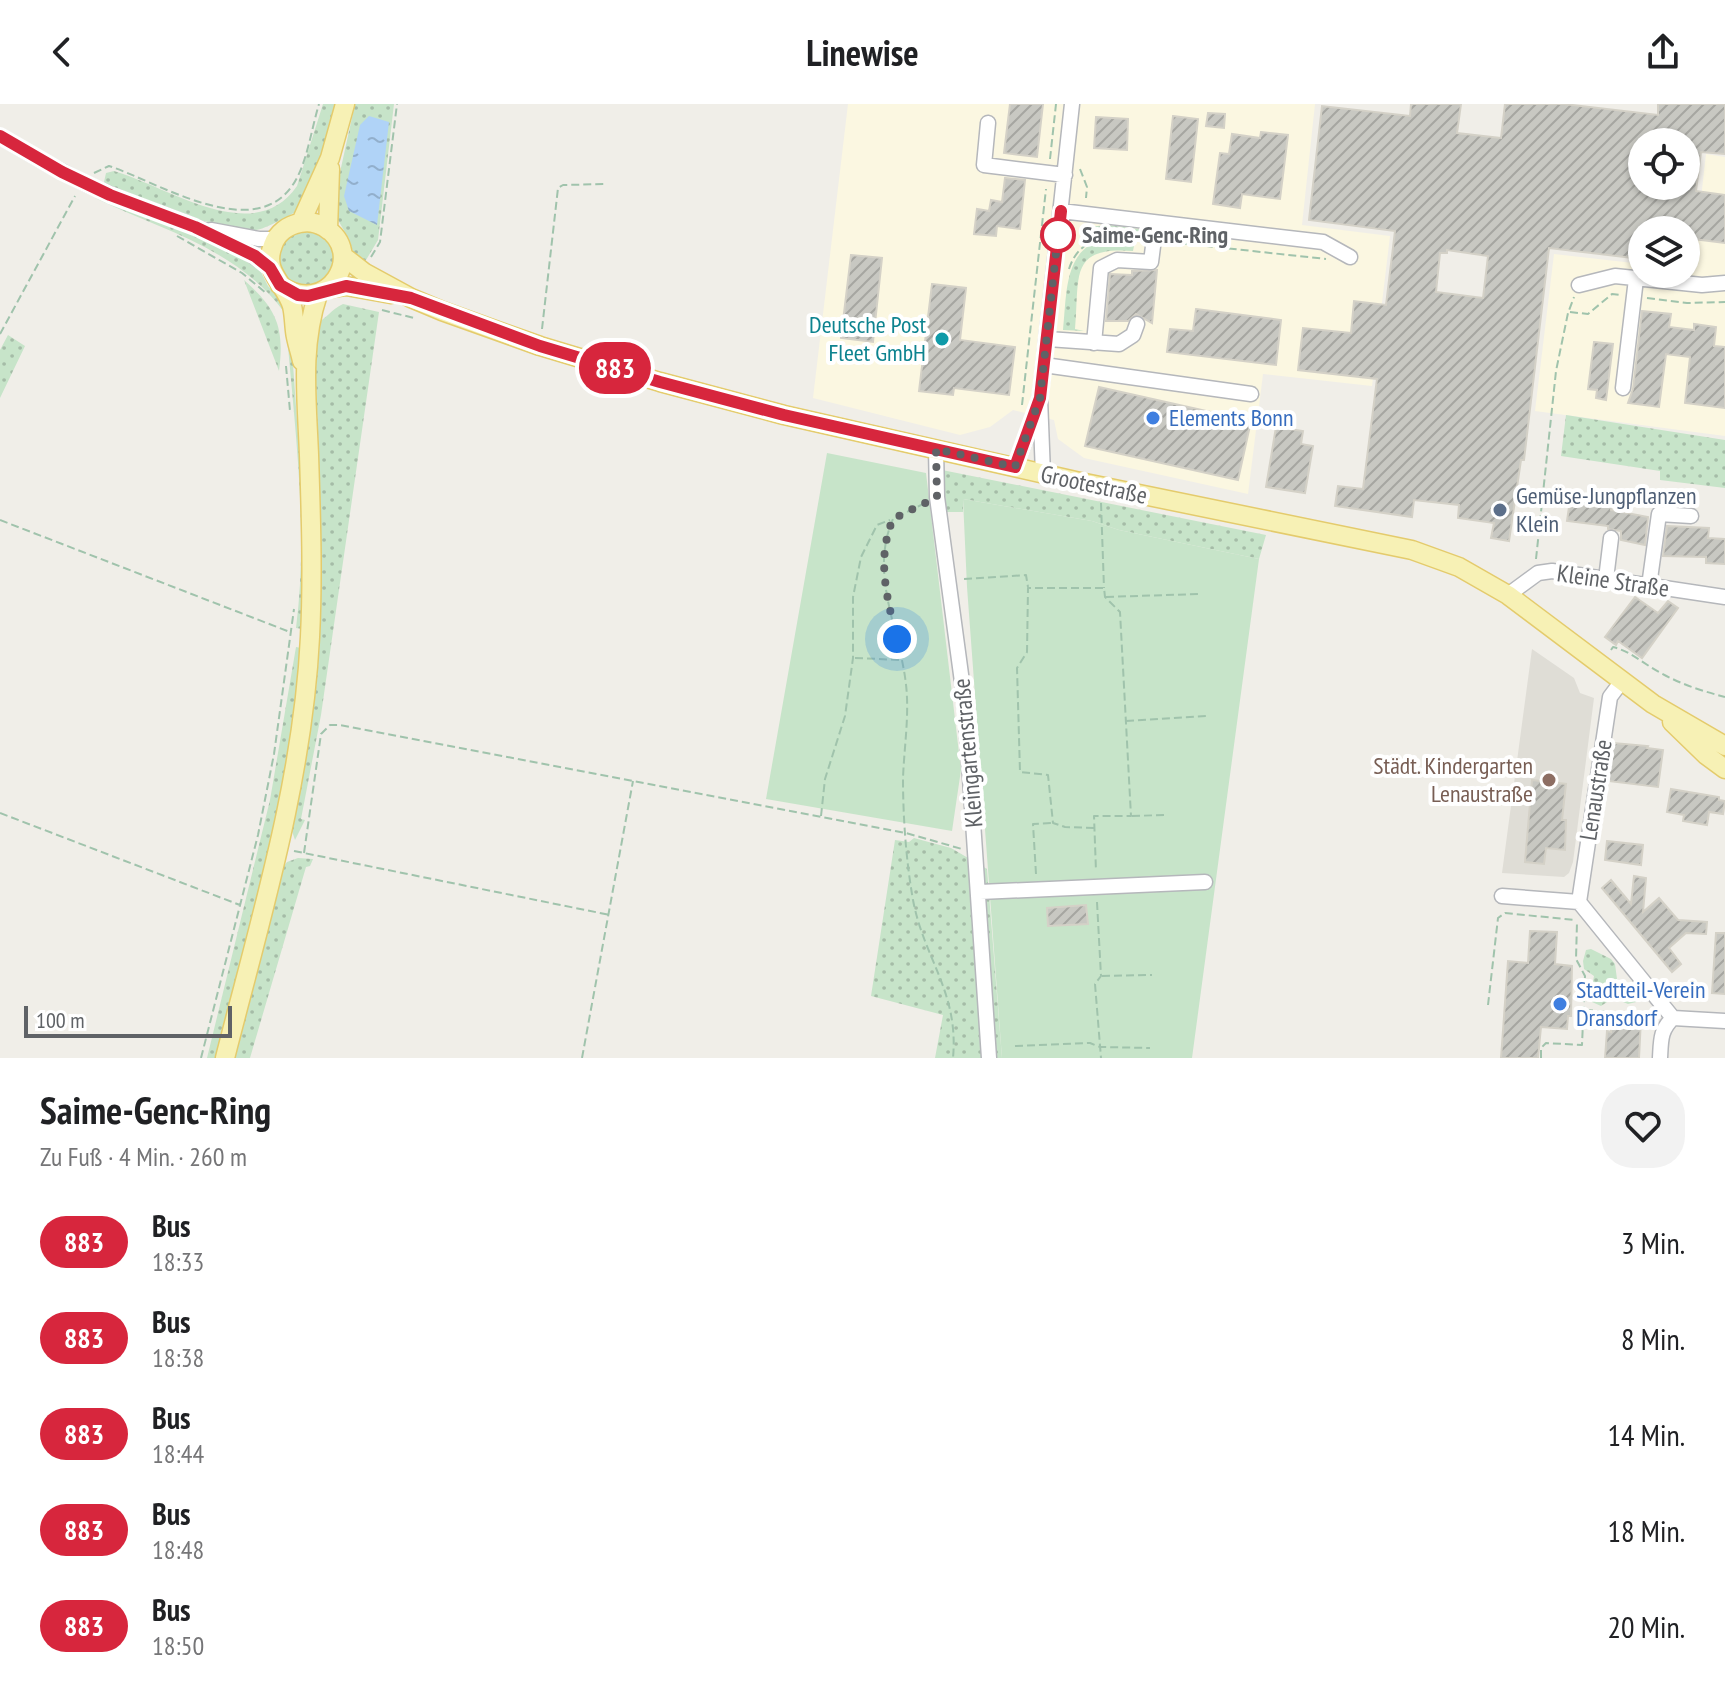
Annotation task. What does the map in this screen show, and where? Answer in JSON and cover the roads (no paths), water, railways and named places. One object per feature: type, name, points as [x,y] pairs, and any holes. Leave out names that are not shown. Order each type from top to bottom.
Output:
[{"type":"main road","points":[[301,222],[330,158],[345,104]]},
{"type":"main road","points":[[328,230],[330,158]]},
{"type":"main road","points":[[276,291],[298,295],[322,291],[336,280],[343,256],[335,236],[319,225],[301,222],[286,228],[275,239],[269,253],[276,291],[292,305],[304,367]]},
{"type":"main road","name":"Grootestraße","points":[[343,256],[365,273],[411,298],[540,346],[771,412],[1043,474],[1412,550],[1459,567],[1508,595],[1653,704],[1725,746]]},
{"type":"main road","name":"Grootestraße","points":[[322,291],[346,286],[411,298]]},
{"type":"main road","points":[[225,1058],[279,849],[297,758],[310,639],[312,540],[304,367],[310,325],[322,291]]},
{"type":"main road","name":"Grootestraße","points":[[1653,704],[1725,769]]},
{"type":"street","points":[[1043,474],[1040,398],[1072,104]]},
{"type":"street","points":[[988,123],[984,165],[1065,170]]},
{"type":"street","points":[[0,136],[80,188],[195,227],[255,256],[270,268]]},
{"type":"street","points":[[1061,211],[1323,242],[1350,257]]},
{"type":"street","points":[[1094,343],[1101,268],[1117,260],[1151,262],[1156,223]]},
{"type":"street","points":[[195,227],[275,239]]},
{"type":"street","points":[[1579,285],[1615,276],[1628,278]]},
{"type":"street","points":[[1700,285],[1725,283]]},
{"type":"street","points":[[1623,388],[1635,288]]},
{"type":"street","points":[[1048,339],[1119,344],[1133,335],[1137,324]]},
{"type":"street","points":[[1044,365],[1251,394]]},
{"type":"street","points":[[1015,467],[1040,398]]},
{"type":"street","name":"Kleingartenstraße","points":[[936,449],[937,497],[965,704],[989,1058]]},
{"type":"street","points":[[1649,586],[1659,514],[1691,516]]},
{"type":"street","points":[[1606,579],[1611,538]]},
{"type":"street","name":"Kleine Straße","points":[[1508,595],[1538,573],[1552,571],[1725,597]]},
{"type":"street","name":"Lenaustraße","points":[[1578,906],[1610,697],[1622,681]]},
{"type":"street","points":[[980,892],[1205,882]]},
{"type":"street","points":[[1502,896],[1578,906],[1673,1018]]},
{"type":"street","points":[[1660,1058],[1661,1034],[1673,1018],[1725,1021]]},
{"type":"water","points":[[369,116],[389,122],[377,225],[349,211],[344,196],[360,125]]},
{"type":"place","name":"Saime-Genc-Ring","points":[[1058,235]]},
{"type":"place","name":"Deutsche Post Fleet GmbH","points":[[942,339]]},
{"type":"place","name":"Elements Bonn","points":[[1153,418]]},
{"type":"place","name":"Gemüse-Jungpflanzen Klein","points":[[1500,510]]},
{"type":"place","name":"Städt. Kindergarten Lenaustraße","points":[[1549,780]]},
{"type":"place","name":"Stadtteil-Verein Dransdorf","points":[[1560,1004]]}]
